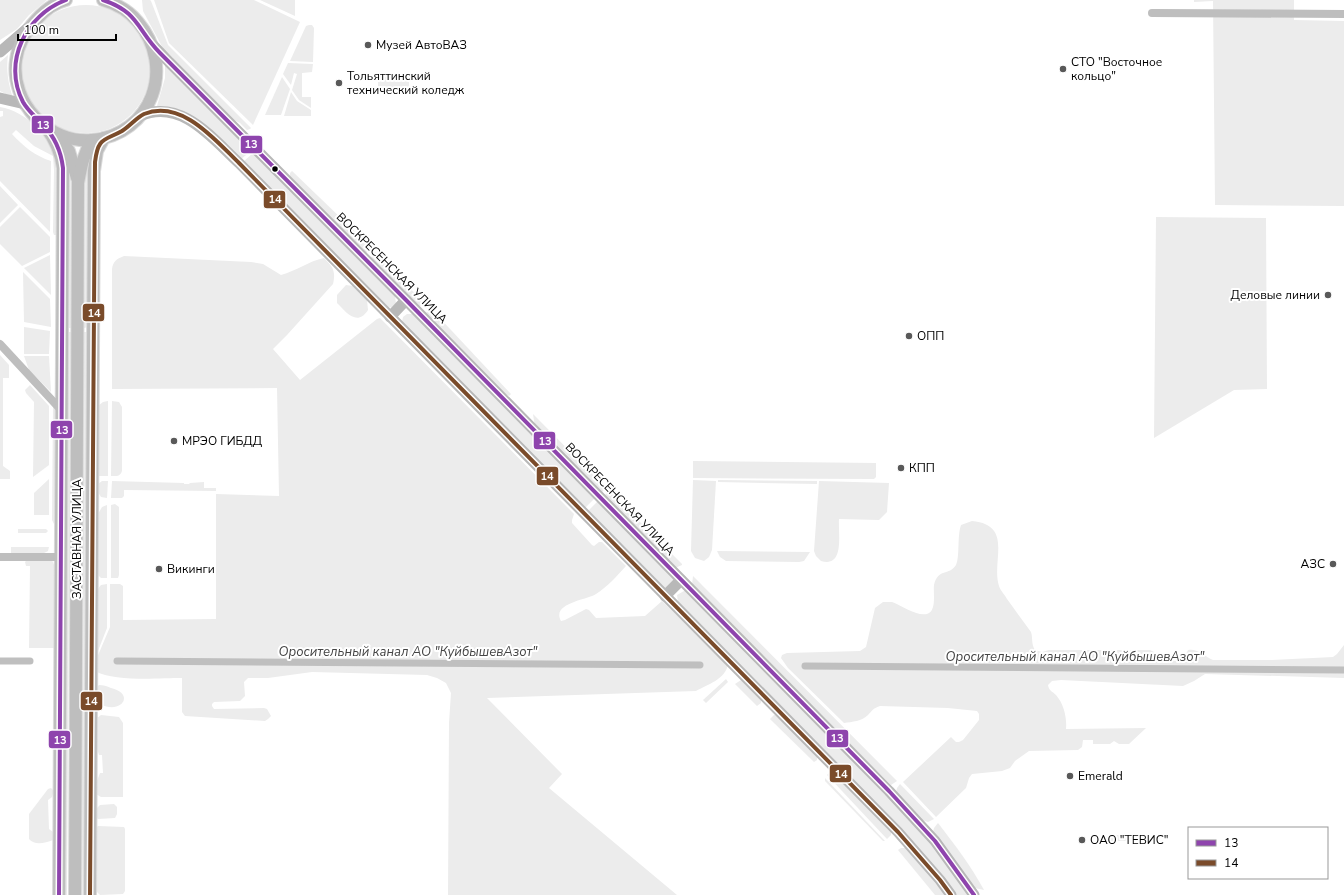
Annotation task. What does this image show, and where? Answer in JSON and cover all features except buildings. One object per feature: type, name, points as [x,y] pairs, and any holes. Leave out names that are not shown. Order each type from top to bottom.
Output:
[{"type":"main road","points":[[0,52],[45,11],[66,0]]},
{"type":"main road","points":[[103,0],[128,12],[142,28],[152,44],[157,65],[156,80],[150,101],[140,116]]},
{"type":"main road","points":[[126,0],[128,12]]},
{"type":"main road","points":[[30,26],[18,48],[15,69],[17,85],[30,112],[45,126],[56,133],[72,139],[92,140],[104,138],[122,130],[140,116],[147,113],[169,112],[184,116],[201,128],[239,163],[906,840],[951,895]]},
{"type":"main road","name":"ВОСКРЕСЕНСКАЯ УЛИЦА","points":[[152,44],[889,791],[935,841],[974,895]]},
{"type":"main road","points":[[0,98],[25,104]]},
{"type":"main road","name":"ЗАСТАВНАЯ УЛИЦА","points":[[45,126],[61,154],[63,168],[59,895]]},
{"type":"main road","name":"ЗАСТАВНАЯ УЛИЦА","points":[[56,133],[69,151],[78,183]]},
{"type":"main road","name":"ЗАСТАВНАЯ УЛИЦА","points":[[90,895],[94,171],[97,151],[104,138]]},
{"type":"main road","name":"ЗАСТАВНАЯ УЛИЦА","points":[[75,895],[78,183],[83,158],[92,140]]},
{"type":"main road","points":[[390,317],[406,300]]},
{"type":"main road","points":[[665,596],[681,580]]},
{"type":"main road","points":[[60,664],[76,664]]},
{"type":"street","points":[[1152,13],[1344,14]]},
{"type":"street","points":[[0,344],[62,411]]},
{"type":"street","points":[[45,392],[56,395],[62,391]]},
{"type":"street","points":[[0,557],[60,557]]},
{"type":"shaded area","points":[[0,0],[47,0],[29,15],[17,29],[0,40]]},
{"type":"shaded area","points":[[142,0],[151,1],[168,45],[251,128],[250,129],[247,130],[240,123],[228,117],[166,54],[143,11]]},
{"type":"shaded area","points":[[154,0],[254,0],[300,22],[253,125],[169,43]]},
{"type":"shaded area","points":[[260,0],[295,0],[295,16]]},
{"type":"shaded area","points":[[1194,0],[1294,0],[1294,20],[1344,21],[1344,206],[1215,205],[1213,1],[1194,2]]},
{"type":"shaded area","points":[[80,5],[92,5],[110,10],[131,24],[145,45],[149,57],[149,81],[145,93],[131,114],[121,122],[105,130],[92,133],[80,133],[62,128],[41,114],[33,104],[25,88],[22,75],[22,63],[27,45],[41,24],[51,16],[67,8]]},
{"type":"shaded area","points":[[312,25],[314,28],[313,62],[290,61],[306,26]]},
{"type":"shaded area","points":[[8,55],[8,76],[13,98],[0,91],[0,62]]},
{"type":"shaded area","points":[[288,63],[313,64],[312,72],[302,73],[302,97],[311,97],[311,108],[299,100],[292,90],[297,74],[294,73],[291,85],[283,74]]},
{"type":"shaded area","points":[[165,64],[251,151],[240,160],[181,110],[157,106],[165,78]]},
{"type":"shaded area","points":[[378,73],[409,74],[409,93],[378,93]]},
{"type":"shaded area","points":[[282,77],[290,89],[281,115],[265,115]]},
{"type":"shaded area","points":[[291,92],[297,101],[311,110],[311,116],[284,116]]},
{"type":"shaded area","points":[[0,107],[19,114],[37,127],[55,154],[59,173],[57,201],[58,223],[56,235],[54,235],[53,232],[53,156],[34,146],[16,130],[12,134],[20,143],[30,150],[51,161],[50,232],[0,181],[0,117],[3,116],[3,111],[0,111]]},
{"type":"shaded area","points":[[253,153],[395,296],[396,304],[388,308],[243,162]]},
{"type":"shaded area","points":[[87,167],[89,169],[88,327],[84,328],[85,169]]},
{"type":"shaded area","points":[[292,171],[372,248],[366,253],[290,176]]},
{"type":"shaded area","points":[[70,172],[71,328],[67,328],[69,173]]},
{"type":"shaded area","points":[[0,186],[18,205],[0,223]]},
{"type":"shaded area","points":[[20,207],[50,237],[50,252],[22,266],[0,244],[0,227]]},
{"type":"shaded area","points":[[1156,217],[1266,218],[1267,389],[1234,390],[1154,438]]},
{"type":"shaded area","points":[[375,252],[426,305],[419,306],[371,258]]},
{"type":"shaded area","points":[[50,255],[51,295],[24,268]]},
{"type":"shaded area","points":[[124,256],[251,262],[263,264],[281,275],[313,261],[324,258],[330,264],[334,272],[333,284],[273,349],[300,380],[380,318],[574,514],[572,523],[592,545],[594,546],[599,542],[602,542],[626,566],[608,585],[596,594],[565,606],[559,615],[561,621],[586,609],[589,610],[596,618],[645,616],[662,601],[728,664],[727,669],[720,678],[696,691],[487,698],[562,774],[549,788],[677,895],[448,895],[449,723],[451,693],[446,683],[437,678],[427,675],[312,672],[268,678],[248,678],[244,682],[245,696],[240,701],[214,702],[212,704],[214,709],[264,708],[267,709],[271,716],[265,721],[185,716],[182,712],[182,678],[125,678],[114,677],[95,671],[96,660],[110,627],[110,584],[120,584],[123,586],[123,620],[216,619],[216,494],[279,496],[277,388],[112,389],[112,269],[115,261]]},
{"type":"shaded area","points":[[23,272],[50,299],[51,327],[24,322]]},
{"type":"shaded area","points":[[346,285],[353,286],[367,300],[368,310],[364,315],[356,318],[348,314],[337,303],[337,295]]},
{"type":"shaded area","points":[[426,313],[436,314],[511,394],[509,396],[500,391]]},
{"type":"shaded area","points":[[407,314],[413,314],[595,498],[585,508],[402,322],[403,317]]},
{"type":"shaded area","points":[[24,327],[50,331],[49,354],[24,354]]},
{"type":"shaded area","points":[[67,332],[71,332],[67,895],[64,895]]},
{"type":"shaded area","points":[[84,332],[88,332],[85,895],[81,895]]},
{"type":"shaded area","points":[[0,355],[9,365],[9,378],[3,378],[3,466],[10,471],[10,479],[0,479]]},
{"type":"shaded area","points":[[24,356],[49,356],[51,392],[29,370]]},
{"type":"shaded area","points":[[30,385],[49,406],[49,465],[33,477],[34,402],[25,390]]},
{"type":"shaded area","points":[[108,401],[108,476],[97,476],[98,406],[103,402]]},
{"type":"shaded area","points":[[112,401],[119,402],[122,407],[122,471],[116,476],[111,476]]},
{"type":"shaded area","points":[[53,405],[56,408],[56,524],[54,524],[52,520]]},
{"type":"shaded area","points":[[533,414],[606,488],[601,493],[535,427]]},
{"type":"shaded area","points":[[693,461],[876,463],[876,477],[874,479],[693,478]]},
{"type":"shaded area","points":[[49,479],[49,515],[34,515],[34,493]]},
{"type":"shaded area","points":[[693,480],[716,481],[712,550],[709,557],[704,561],[695,558],[691,551]]},
{"type":"shaded area","points":[[718,480],[817,481],[817,484],[718,482]]},
{"type":"shaded area","points":[[102,481],[108,481],[107,498],[101,497],[98,492],[98,484]]},
{"type":"shaded area","points":[[112,481],[184,484],[204,482],[204,488],[216,488],[216,491],[124,490],[124,496],[122,498],[111,498]]},
{"type":"shaded area","points":[[819,481],[889,483],[887,512],[879,520],[839,519],[839,548],[834,560],[829,562],[821,561],[816,556],[814,551]]},
{"type":"shaded area","points":[[609,491],[682,565],[675,568],[604,496]]},
{"type":"shaded area","points":[[598,501],[674,579],[670,588],[664,588],[588,511]]},
{"type":"shaded area","points":[[115,504],[119,507],[119,575],[118,578],[111,578],[111,505]]},
{"type":"shaded area","points":[[107,505],[107,578],[101,578],[98,575],[98,514],[102,507]]},
{"type":"shaded area","points":[[972,521],[985,524],[993,529],[997,537],[997,576],[1000,589],[1031,632],[1035,650],[1042,652],[1049,650],[1150,650],[1171,660],[1179,662],[1183,660],[1188,650],[1198,651],[1213,660],[1272,660],[1333,657],[1344,645],[1344,678],[1205,674],[1183,686],[1061,680],[1052,681],[1048,687],[1059,699],[1063,707],[1066,720],[1066,729],[1146,728],[1129,744],[1119,744],[1114,741],[1110,744],[1093,744],[1093,740],[1083,740],[1082,747],[1078,750],[1029,751],[1015,761],[1010,768],[1002,771],[972,774],[966,788],[936,817],[903,782],[951,737],[956,742],[963,740],[979,720],[979,714],[977,711],[948,708],[880,706],[874,709],[863,719],[844,723],[788,668],[781,658],[782,655],[787,653],[860,651],[866,647],[875,608],[883,602],[892,602],[918,614],[927,614],[930,612],[934,601],[934,585],[938,576],[956,565],[961,525]]},
{"type":"shaded area","points":[[18,529],[46,529],[48,531],[46,533],[18,533]]},
{"type":"shaded area","points":[[11,547],[49,547],[48,551],[44,553],[11,553]]},
{"type":"shaded area","points":[[717,551],[810,552],[804,561],[799,562],[726,561],[720,557]]},
{"type":"shaded area","points":[[52,560],[55,567],[54,648],[29,648],[30,566],[26,566],[25,562]]},
{"type":"shaded area","points":[[693,576],[897,781],[891,785],[692,585]]},
{"type":"shaded area","points":[[107,584],[107,628],[96,656],[97,590],[101,585]]},
{"type":"shaded area","points":[[686,591],[907,816],[934,846],[969,895],[955,895],[678,602],[677,595]]},
{"type":"shaded area","points":[[726,679],[728,682],[706,703],[703,700]]},
{"type":"shaded area","points":[[741,680],[761,699],[761,703],[757,706],[735,684]]},
{"type":"shaded area","points":[[99,685],[119,691],[123,695],[123,702],[114,707],[108,707],[100,704],[96,699],[96,688]]},
{"type":"shaded area","points":[[101,715],[119,717],[123,723],[123,797],[101,797],[96,794],[95,786],[100,773],[103,773],[102,755],[99,755],[96,745],[96,719]]},
{"type":"shaded area","points":[[774,715],[777,715],[817,756],[817,760],[814,762],[770,719]]},
{"type":"shaded area","points":[[833,772],[891,830],[891,835],[887,839],[827,775]]},
{"type":"shaded area","points":[[825,778],[885,841],[883,841],[825,781]]},
{"type":"shaded area","points":[[900,784],[934,819],[928,822],[922,820],[896,792]]},
{"type":"shaded area","points":[[51,788],[54,791],[52,797],[48,800],[49,829],[53,832],[53,840],[43,843],[34,843],[29,839],[29,814],[48,789]]},
{"type":"shaded area","points":[[114,804],[117,807],[117,814],[115,818],[98,819],[96,817],[96,809],[100,805]]},
{"type":"shaded area","points":[[938,823],[968,864],[984,890],[975,888],[933,832]]},
{"type":"shaded area","points":[[98,826],[124,827],[125,829],[125,891],[123,894],[100,895],[95,890],[96,828]]},
{"type":"shaded area","points":[[1109,835],[1130,835],[1130,841],[1109,841]]},
{"type":"shaded area","points":[[901,848],[907,848],[945,895],[935,895],[898,850]]},
{"type":"waterway","name":"Оросительный канал АО \"КуйбышевАзот\"","points":[[0,661],[30,661]]},
{"type":"waterway","name":"Оросительный канал АО \"КуйбышевАзот\"","points":[[117,661],[700,665]]},
{"type":"waterway","name":"Оросительный канал АО \"КуйбышевАзот\"","points":[[805,666],[1344,670]]},
{"type":"transit line","name":"13","points":[[59,895],[63,168],[61,156],[54,139],[23,102],[17,87],[15,71],[17,56],[29,28],[39,17],[52,7],[66,0]]},
{"type":"transit line","name":"13","points":[[103,0],[124,10],[131,16],[152,45],[406,300],[889,791],[935,841],[974,895]]},
{"type":"transit line","name":"14","points":[[90,895],[95,162],[98,148],[103,141],[122,131],[144,114],[158,111],[172,112],[197,124],[239,163],[898,832],[940,880],[951,895]]},
{"type":"place","name":"Музей АвтоВАЗ","points":[[368,45]]},
{"type":"place","name":"СТО \"Восточное кольцо\"","points":[[1063,69]]},
{"type":"place","name":"Тольяттинский технический коледж","points":[[339,83]]},
{"type":"place","name":"Деловые линии","points":[[1328,295]]},
{"type":"place","name":"ОПП","points":[[909,336]]},
{"type":"place","name":"МРЭО ГИБДД","points":[[174,441]]},
{"type":"place","name":"КПП","points":[[901,468]]},
{"type":"place","name":"АЗС","points":[[1333,564]]},
{"type":"place","name":"Викинги","points":[[159,569]]},
{"type":"place","name":"Emerald","points":[[1070,776]]},
{"type":"place","name":"ОАО \"ТЕВИС\"","points":[[1082,840]]}]
